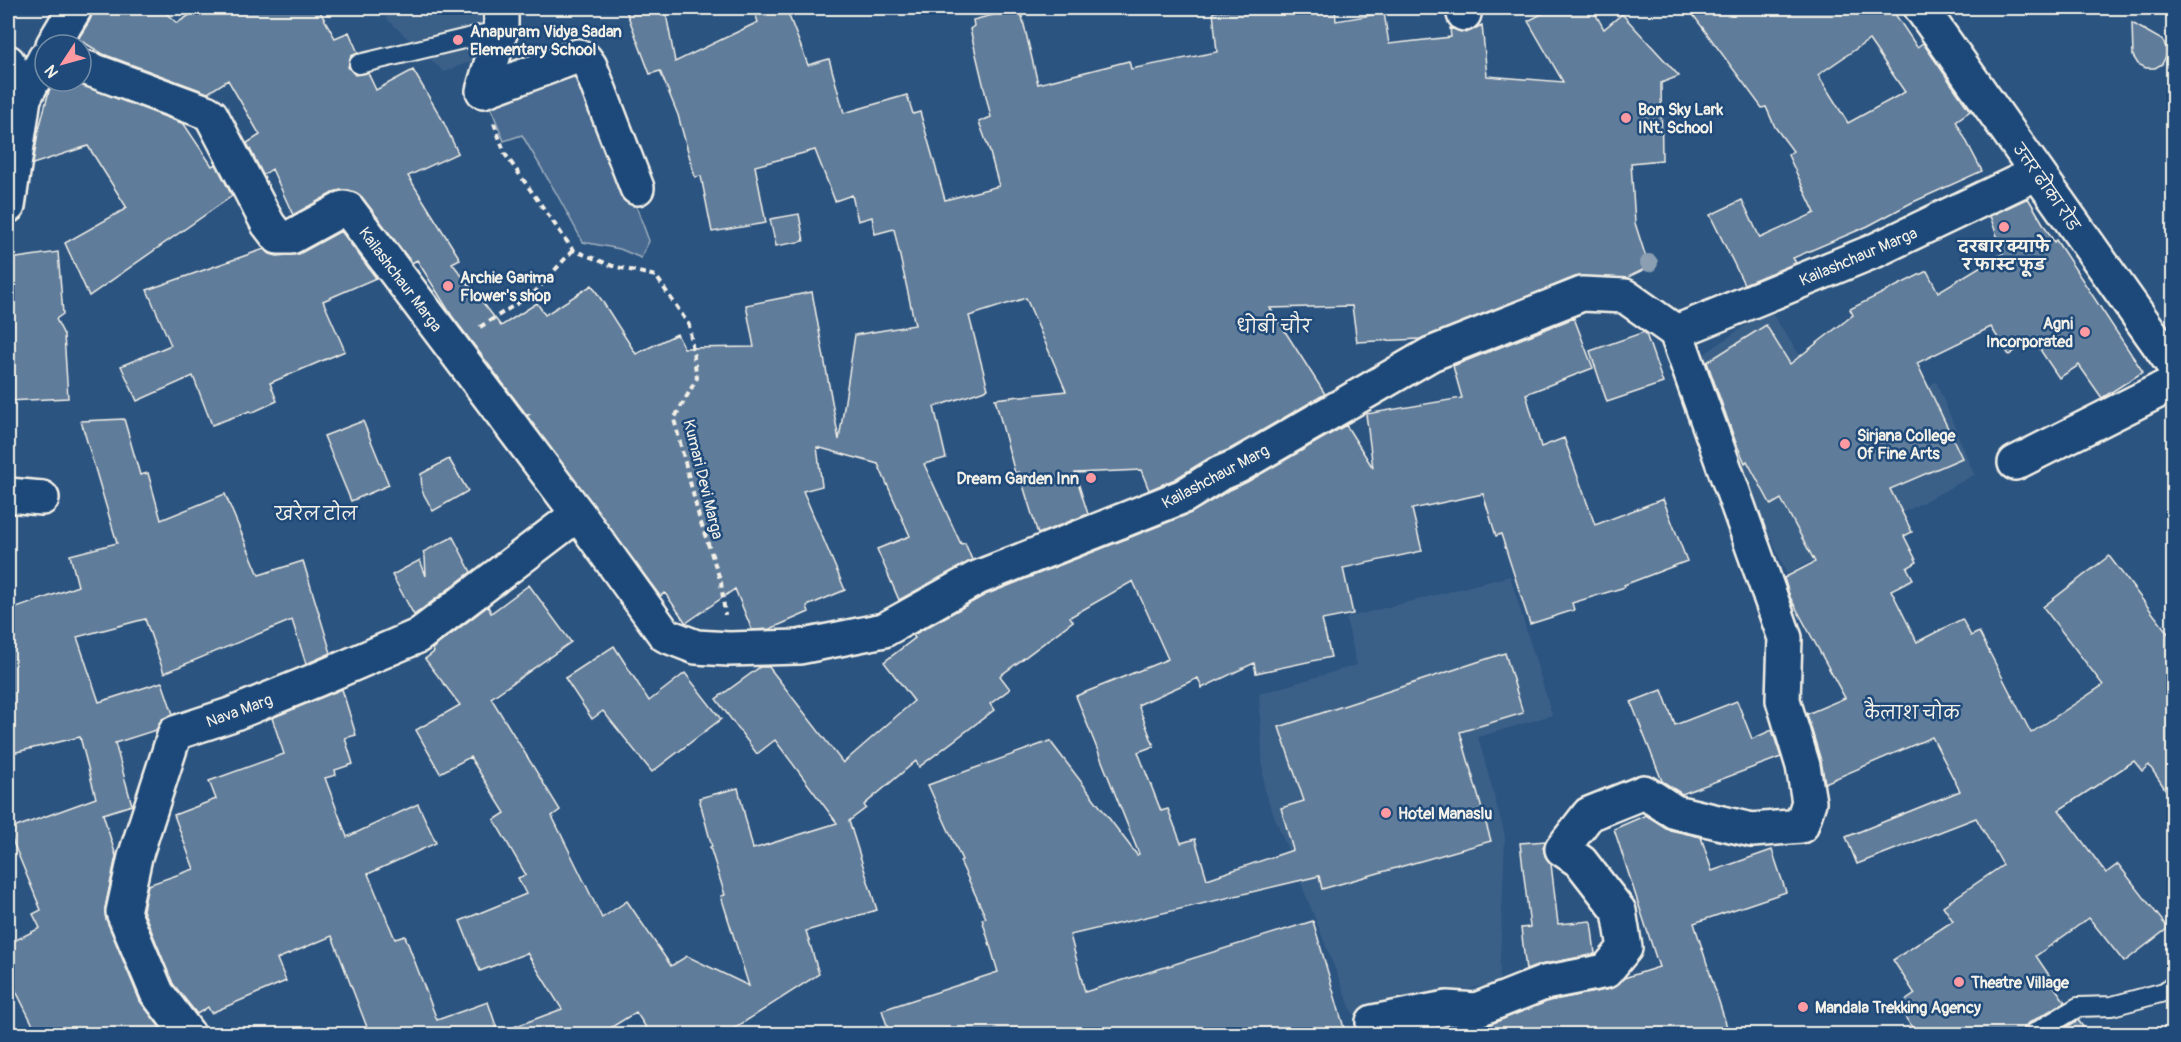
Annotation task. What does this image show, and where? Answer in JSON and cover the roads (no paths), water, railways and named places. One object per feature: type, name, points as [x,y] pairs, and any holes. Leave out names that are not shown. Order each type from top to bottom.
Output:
[{"type":"street","points":[[60,33],[75,8]]},
{"type":"street","name":"उत्तर ढोका रोड","points":[[1921,8],[2174,366]]},
{"type":"street","points":[[501,19],[483,91],[578,56],[585,59],[590,66],[637,188]]},
{"type":"street","points":[[8,62],[24,98]]},
{"type":"street","name":"Kailashchaur Marga","points":[[93,70],[211,115],[268,224],[278,237],[291,237],[344,208],[348,209],[578,514],[665,635]]},
{"type":"street","points":[[8,206],[24,98],[33,81]]},
{"type":"street","name":"Kailashchaur Marga","points":[[1676,332],[1874,251],[2037,173]]},
{"type":"street","name":"Kailashchaur Marg","points":[[665,635],[696,647],[729,649],[800,647],[884,630],[977,578],[1184,496],[1431,354],[1582,294],[1625,296],[1676,332]]},
{"type":"street","points":[[1374,1035],[1373,1022],[1447,1008],[1476,1010],[1544,983],[1606,971],[1625,948],[1619,912],[1581,862],[1562,849],[1589,814],[1644,792],[1675,812],[1752,830],[1801,826],[1809,802],[1803,766],[1783,700],[1785,638],[1676,332]]},
{"type":"street","points":[[2015,463],[2174,383]]},
{"type":"street","points":[[8,495],[42,498]]},
{"type":"street","name":"Nava Marg","points":[[189,1035],[158,993],[123,912],[135,857],[175,733],[252,706],[418,636],[578,514]]},
{"type":"lane","points":[[359,64],[501,19]]},
{"type":"lane","points":[[2033,1035],[2078,1007],[2112,1006],[2164,992],[2174,985]]},
{"type":"place","name":"Anapuram Vidya Sadan Elementary School","points":[[458,40]]},
{"type":"place","name":"Bon Sky Lark INt. School","points":[[1626,118]]},
{"type":"place","name":"दरबार क्याफे र फास्ट फूड","points":[[2004,227]]},
{"type":"place","name":"Archie Garima Flower's shop","points":[[448,286]]},
{"type":"place","name":"Agni Incorporated","points":[[2085,332]]},
{"type":"place","name":"Sirjana College Of Fine Arts","points":[[1845,444]]},
{"type":"place","name":"Dream Garden Inn","points":[[1091,478]]},
{"type":"place","name":"Hotel Manaslu","points":[[1386,813]]},
{"type":"place","name":"Theatre Village","points":[[1959,982]]},
{"type":"place","name":"Mandala Trekking Agency","points":[[1803,1007]]},
{"type":"district","name":"धोबी चौर","points":[[1274,327]]},
{"type":"district","name":"खरेल टोल","points":[[316,514]]},
{"type":"district","name":"कैलाश चोक","points":[[1912,713]]}]
